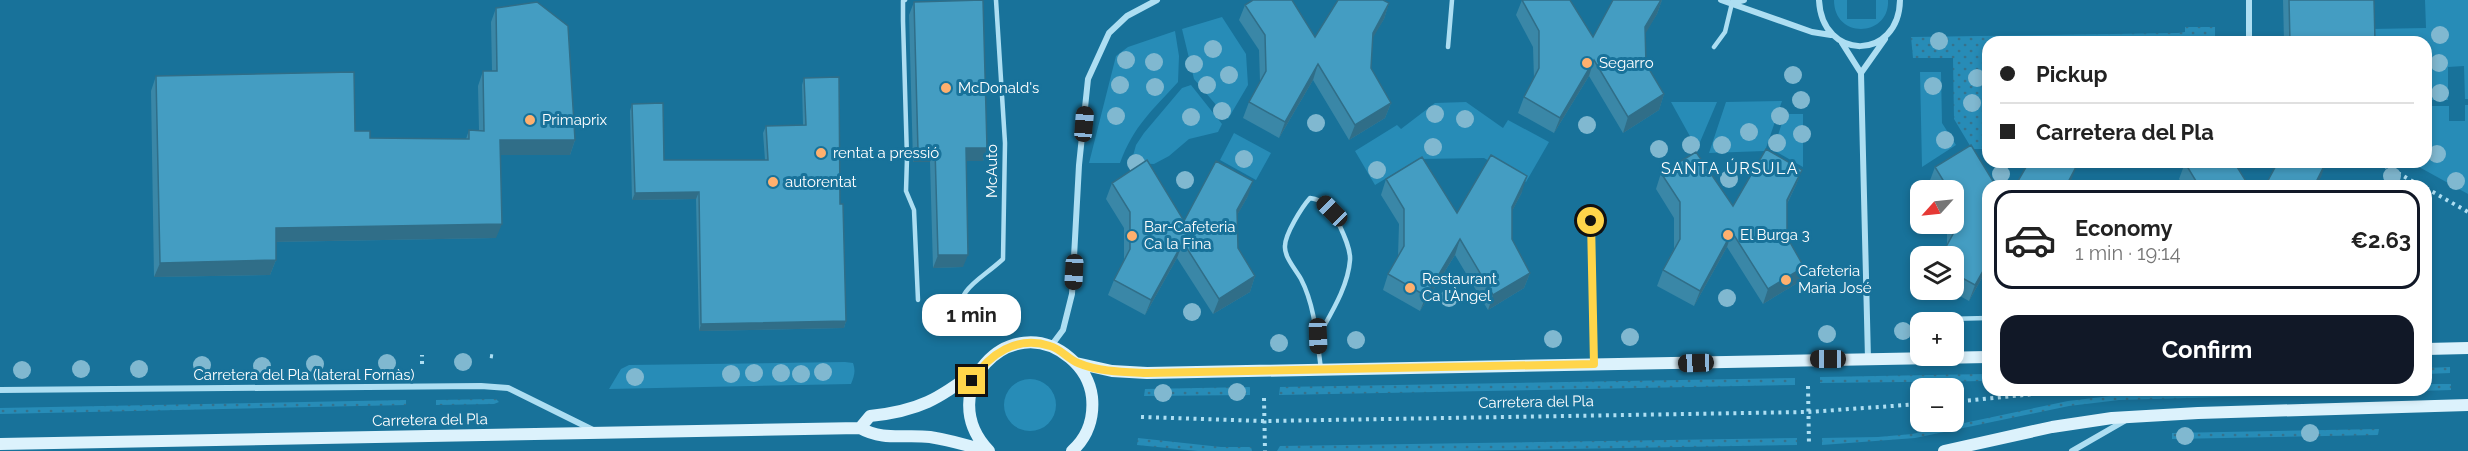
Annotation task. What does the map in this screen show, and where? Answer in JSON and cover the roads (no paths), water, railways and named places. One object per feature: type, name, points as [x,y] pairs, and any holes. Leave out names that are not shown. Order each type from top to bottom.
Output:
[{"type":"main road","points":[[987,451],[928,437],[874,436],[860,428],[870,416],[894,414],[930,402],[1005,348],[1028,343],[1051,346],[1065,353],[1086,376],[1093,406],[1084,436],[1072,451]]},
{"type":"main road","points":[[2432,349],[2468,348]]},
{"type":"main road","points":[[1076,363],[1112,371],[1147,373],[1868,359],[1910,354]]},
{"type":"main road","points":[[1964,356],[1982,357]]},
{"type":"main road","points":[[981,367],[972,381],[968,412],[976,434],[987,451]]},
{"type":"main road","points":[[1944,451],[2083,421],[2132,417],[2468,405]]},
{"type":"main road","name":"Carretera del Pla","points":[[0,444],[860,428]]},
{"type":"street","points":[[1051,346],[1063,330],[1072,294],[1079,165],[1088,79],[1109,33],[1127,16],[1156,0]]},
{"type":"street","points":[[1721,0],[1812,32],[1831,35]]},
{"type":"street","points":[[1731,2],[1744,0]]},
{"type":"street","points":[[1819,0],[1823,24],[1831,35],[1842,42],[1854,46],[1866,46],[1879,42],[1888,34]]},
{"type":"street","points":[[1861,73],[1896,23],[1900,0]]},
{"type":"street","points":[[2249,0],[2249,36]]},
{"type":"street","points":[[1842,42],[1861,73],[1868,359]]},
{"type":"street","name":"Carretera del Pla (lateral Fornàs)","points":[[0,390],[490,386],[508,388],[597,432]]},
{"type":"street","points":[[2072,451],[2132,417]]},
{"type":"lane","points":[[905,0],[903,1],[903,21],[908,158],[906,191],[914,210],[918,300]]},
{"type":"lane","name":"McAuto","points":[[955,322],[957,304],[967,288],[1003,259],[1005,143],[996,0]]},
{"type":"lane","points":[[1448,47],[1452,0]]},
{"type":"lane","points":[[1714,47],[1725,32],[1731,2]]},
{"type":"lane","points":[[1318,336],[1343,289],[1351,258],[1342,230],[1332,211],[1320,199],[1310,198],[1301,208],[1284,244],[1303,282],[1318,336],[1321,369]]},
{"type":"lane","points":[[1591,221],[1594,364]]},
{"type":"lane","points":[[1964,319],[1982,318]]},
{"type":"place","name":"Segarro","points":[[1587,63]]},
{"type":"place","name":"McDonald's","points":[[946,88]]},
{"type":"place","name":"Primaprix","points":[[530,120]]},
{"type":"place","name":"rentat a pressió","points":[[821,153]]},
{"type":"place","name":"autorentat","points":[[773,182]]},
{"type":"place","name":"El Burga 3","points":[[1728,235]]},
{"type":"place","name":"Bar-Cafeteria Ca la Fina","points":[[1132,236]]},
{"type":"place","name":"Cafeteria Maria José","points":[[1786,280]]},
{"type":"place","name":"Restaurant Ca l'Àngel","points":[[1410,288]]},
{"type":"district","name":"SANTA ÚRSULA","points":[[1730,168]]}]
